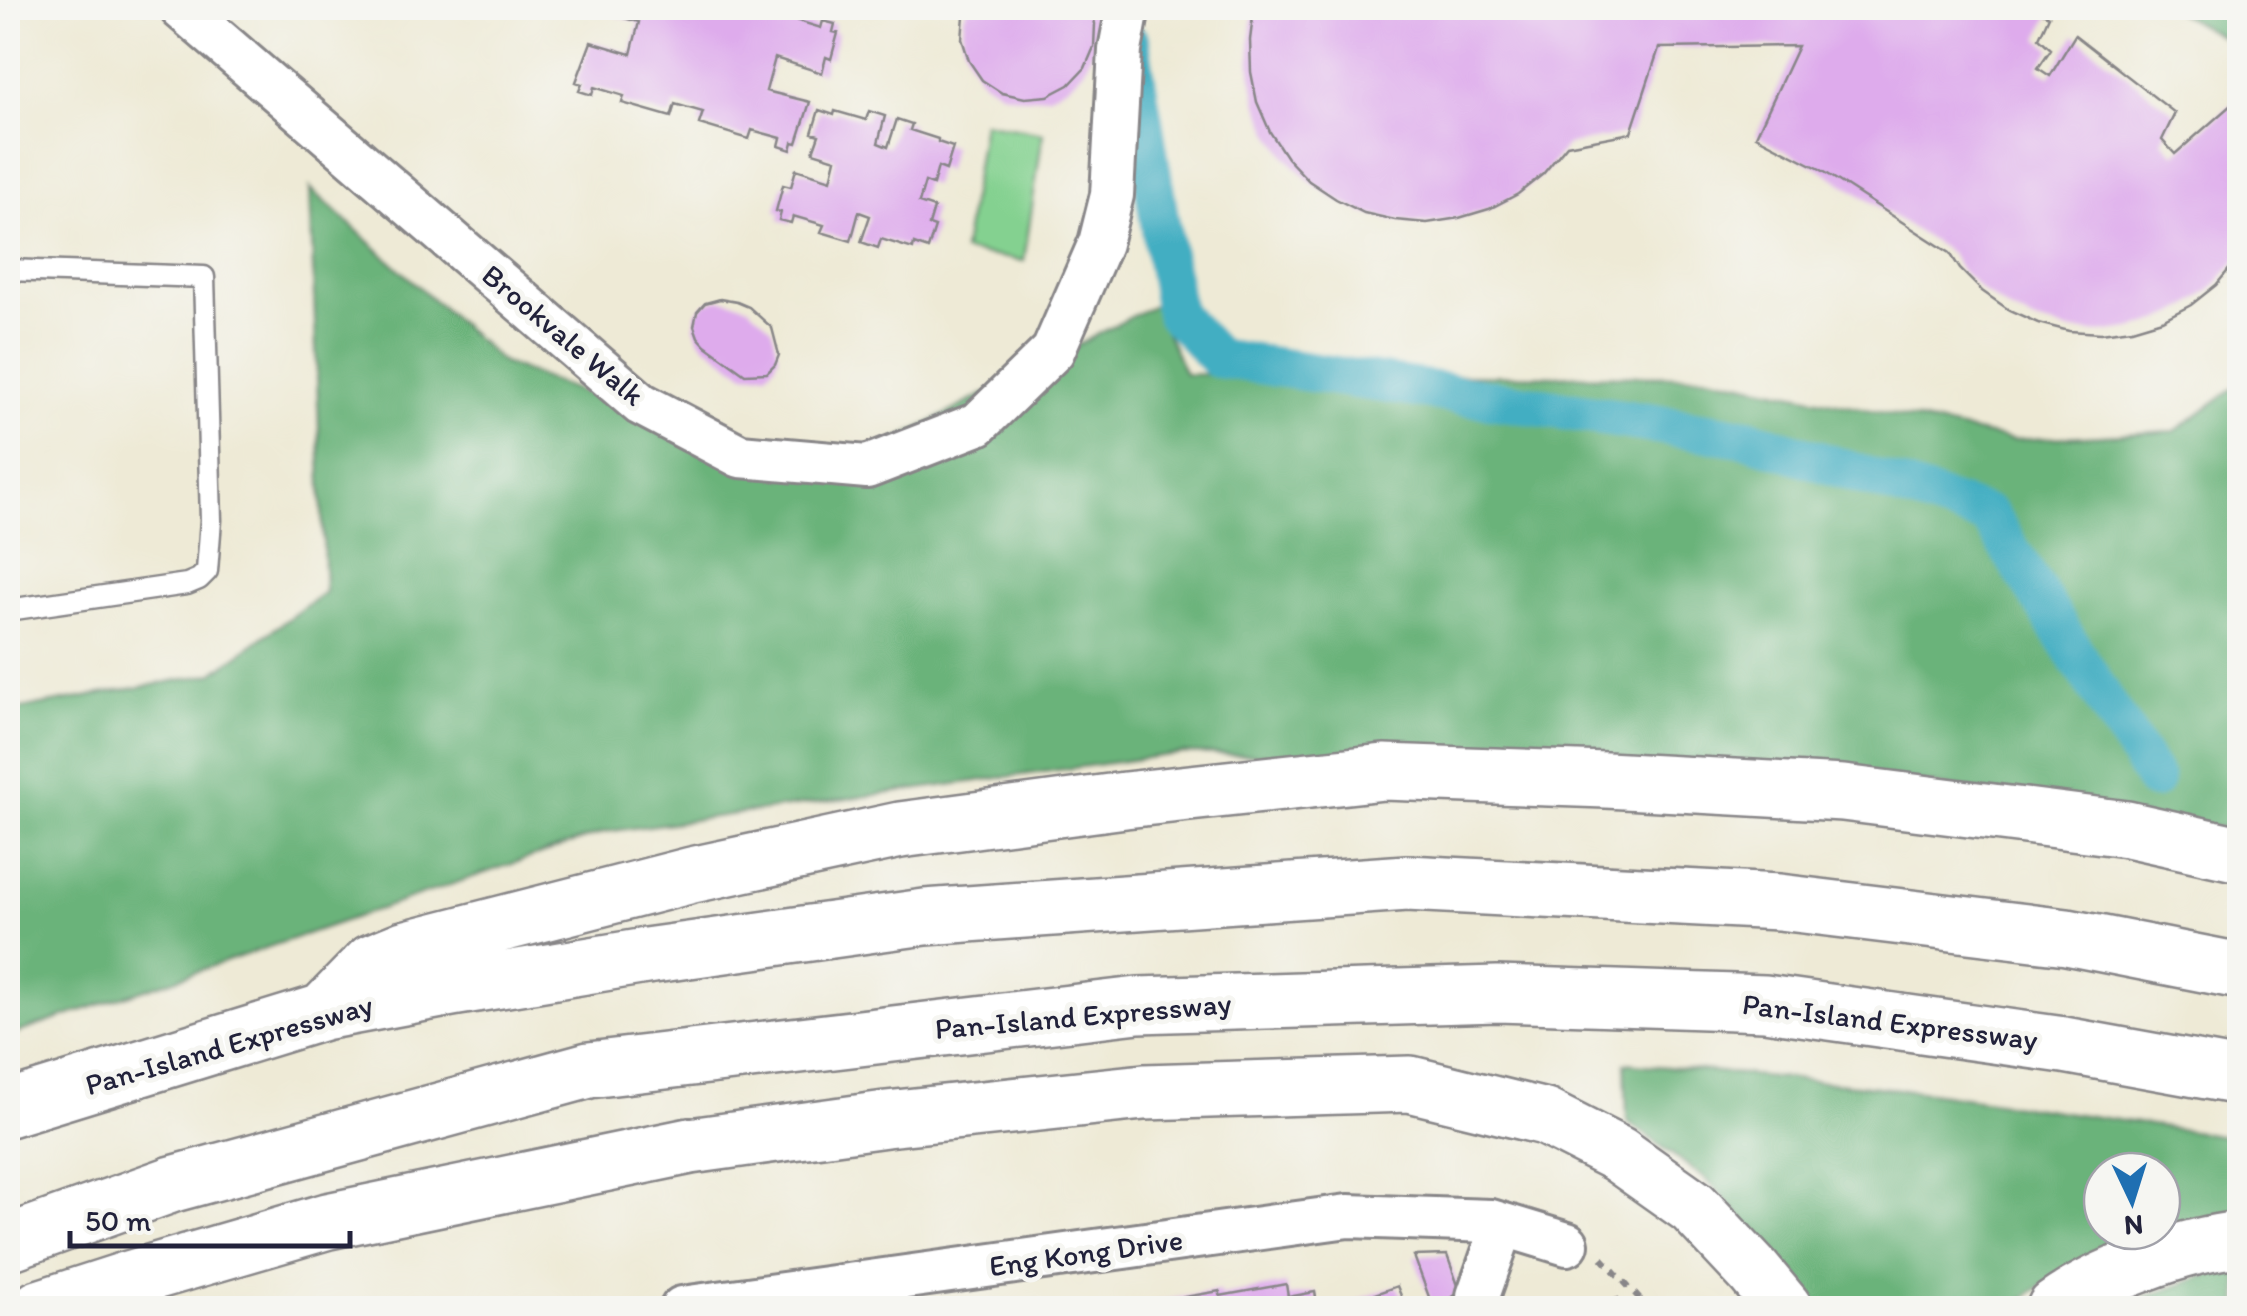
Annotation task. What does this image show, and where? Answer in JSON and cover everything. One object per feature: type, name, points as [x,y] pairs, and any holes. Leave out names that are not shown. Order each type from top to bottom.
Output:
[{"type":"main road","points":[[323,1012],[372,962],[404,949],[692,874],[900,830],[1125,800],[1384,772],[1842,793],[2127,828],[2240,854]]},
{"type":"main road","points":[[2127,828],[2144,824],[2240,826]]},
{"type":"main road","name":"Pan-Island Expressway","points":[[8,1109],[323,1012],[646,956],[925,917],[1407,883],[1779,902],[2067,937],[2240,971]]},
{"type":"main road","name":"Pan-Island Expressway","points":[[8,1243],[172,1184],[589,1070],[1138,1005],[1497,994],[1765,1003],[2064,1044],[2240,1078]]},
{"type":"main road","points":[[40,1308],[328,1221],[690,1146],[886,1119],[1144,1092],[1410,1084],[1545,1117],[1618,1154],[1693,1206],[1784,1308]]},
{"type":"main road","points":[[2056,1308],[2104,1281],[2166,1254],[2240,1239]]},
{"type":"street","name":"Brookvale Walk","points":[[181,8],[641,404],[740,456],[867,467],[978,424],[1053,352],[1100,243],[1112,194],[1120,50],[1128,8]]},
{"type":"street","name":"Eng Kong Drive","points":[[682,1308],[1348,1216],[1497,1223],[1582,1248]]},
{"type":"street","points":[[1478,1296],[1497,1223]]},
{"type":"lane","points":[[8,270],[204,277],[211,520],[208,571],[199,579],[8,610]]},
{"type":"path","points":[[1582,1248],[1648,1308]]},
{"type":"green space","points":[[2170,8],[2239,8],[2239,47]]},
{"type":"green space","points":[[983,122],[1043,133],[1024,261],[963,251]]},
{"type":"green space","points":[[310,188],[503,363],[820,480],[1154,305],[1185,374],[1709,376],[2013,440],[2175,431],[2239,384],[2239,825],[2216,828],[1827,769],[1183,753],[605,832],[8,1036],[8,711],[212,674],[325,592]]},
{"type":"green space","points":[[1625,1063],[1930,1092],[2239,1138],[2239,1212],[2182,1226],[2182,1151],[2082,1151],[2082,1251],[2112,1251],[2064,1273],[2011,1308],[1814,1308],[1775,1255],[1707,1180],[1627,1121]]},
{"type":"green space","points":[[2239,1266],[2239,1308],[2114,1308]]},
{"type":"building","points":[[615,8],[777,8],[800,14],[798,21],[821,28],[823,21],[835,24],[833,32],[838,33],[831,59],[826,57],[822,73],[775,58],[766,91],[810,102],[797,143],[793,142],[791,150],[779,146],[781,138],[752,130],[749,139],[699,124],[703,112],[675,104],[671,117],[622,103],[624,96],[594,87],[592,95],[579,91],[582,84],[576,82],[591,42],[631,54],[639,22],[613,15]]},
{"type":"building","points":[[967,8],[1091,8],[1094,47],[1085,68],[1069,85],[1048,96],[1025,98],[1002,93],[982,80],[969,61],[962,39]]},
{"type":"building","points":[[1254,8],[2031,8],[2049,16],[2039,38],[2051,49],[2038,68],[2050,76],[2075,35],[2175,113],[2162,140],[2175,154],[2240,97],[2240,256],[2216,285],[2191,305],[2132,329],[2101,333],[2069,331],[2009,310],[1982,291],[1950,253],[1820,169],[1756,136],[1798,46],[1659,48],[1631,133],[1567,145],[1543,174],[1518,194],[1459,218],[1427,223],[1364,213],[1309,181],[1270,132],[1257,102],[1251,72]]},
{"type":"building","points":[[819,110],[866,120],[869,111],[885,116],[878,143],[888,147],[897,119],[912,124],[910,130],[953,147],[946,170],[938,167],[933,185],[925,182],[919,203],[934,208],[929,225],[935,227],[928,249],[914,244],[913,249],[881,239],[878,248],[861,242],[870,216],[859,212],[851,241],[821,232],[824,225],[793,216],[791,223],[779,220],[781,212],[776,211],[783,185],[791,187],[796,169],[831,180],[836,159],[813,152],[819,135],[812,133]]},
{"type":"building","points":[[720,299],[749,307],[772,328],[779,355],[767,373],[745,374],[698,337],[694,326],[697,312],[705,303]]},
{"type":"building","points":[[1447,1255],[1460,1291],[1439,1308],[1433,1308],[1414,1256]]},
{"type":"building","points":[[1286,1284],[1288,1297],[1315,1292],[1318,1308],[1149,1308],[1149,1303]]},
{"type":"building","points":[[1397,1286],[1406,1308],[1336,1308]]},
{"type":"building","points":[[1618,1298],[1622,1308],[1590,1308]]},
{"type":"waterway","points":[[1130,43],[1175,313],[1217,358],[1748,438],[1989,516],[2154,779]]}]
